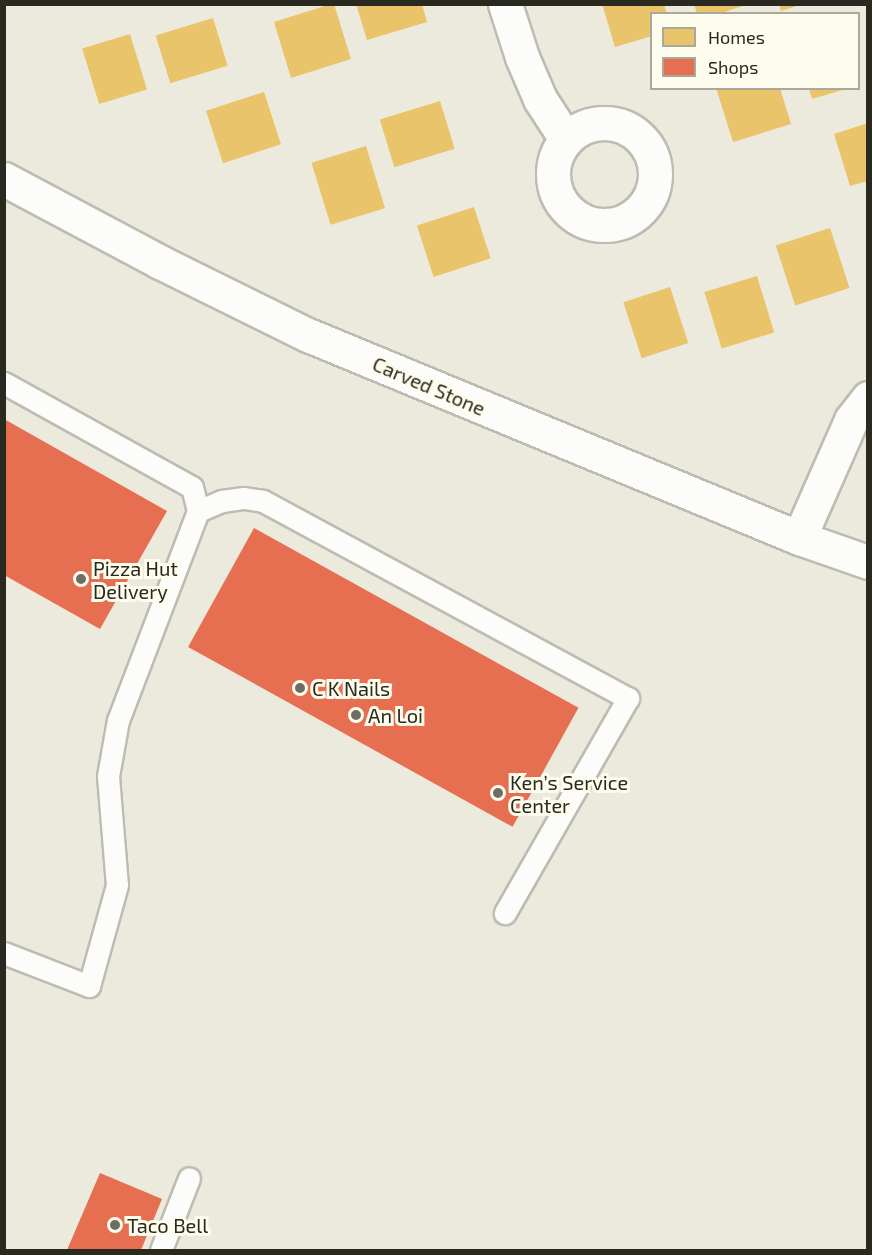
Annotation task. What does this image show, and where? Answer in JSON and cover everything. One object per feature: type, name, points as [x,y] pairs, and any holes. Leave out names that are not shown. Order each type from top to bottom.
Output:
[{"type":"street","points":[[505,4],[522,57],[540,99],[566,139]]},
{"type":"street","name":"Carved Stone","points":[[4,179],[160,262],[308,335],[799,538],[867,562]]},
{"type":"street","points":[[799,538],[851,420],[867,398]]},
{"type":"lane","points":[[4,382],[192,487],[198,511],[118,720],[108,776],[117,885],[89,986],[4,952]]},
{"type":"lane","points":[[198,511],[222,501],[243,498],[263,501],[628,698],[505,913]]},
{"type":"lane","points":[[161,1251],[189,1178]]},
{"type":"building: Homes","points":[[334,4],[351,59],[291,78],[274,22]]},
{"type":"building: Homes","points":[[356,4],[422,4],[427,22],[367,40]]},
{"type":"building: Homes","points":[[602,4],[664,4],[666,12],[650,12],[650,37],[615,47]]},
{"type":"building: Homes","points":[[694,4],[745,4],[725,12],[696,12]]},
{"type":"building: Homes","points":[[779,4],[800,4],[800,5],[781,11]]},
{"type":"building: Homes","points":[[213,18],[228,66],[170,83],[156,36]]},
{"type":"building: Homes","points":[[130,34],[147,89],[99,104],[82,49]]},
{"type":"building: Homes","points":[[717,90],[781,90],[791,124],[733,142]]},
{"type":"building: Homes","points":[[810,90],[843,90],[812,99]]},
{"type":"building: Homes","points":[[264,92],[281,144],[223,163],[206,111]]},
{"type":"building: Homes","points":[[440,101],[455,149],[394,167],[380,119]]},
{"type":"building: Homes","points":[[868,123],[868,181],[850,186],[834,134]]},
{"type":"building: Homes","points":[[366,146],[385,208],[330,225],[311,163]]},
{"type":"building: Homes","points":[[474,207],[491,258],[434,277],[417,226]]},
{"type":"building: Homes","points":[[830,228],[849,288],[795,306],[776,246]]},
{"type":"building: Homes","points":[[757,276],[774,332],[722,349],[704,292]]},
{"type":"building: Homes","points":[[670,287],[688,343],[642,358],[623,302]]},
{"type":"building: Shops","points":[[4,419],[167,511],[100,629],[4,575]]},
{"type":"building: Shops","points":[[254,528],[578,708],[513,827],[188,647]]},
{"type":"building: Shops","name":"Taco Bell","points":[[100,1173],[162,1199],[141,1250],[67,1250]]},
{"type":"place","name":"Pizza Hut Delivery","points":[[81,579]]},
{"type":"place","name":"C K Nails","points":[[300,688]]},
{"type":"place","name":"An Loi","points":[[356,715]]},
{"type":"place","name":"Ken’s Service Center","points":[[498,793]]},
{"type":"place","name":"Taco Bell","points":[[115,1225]]}]
